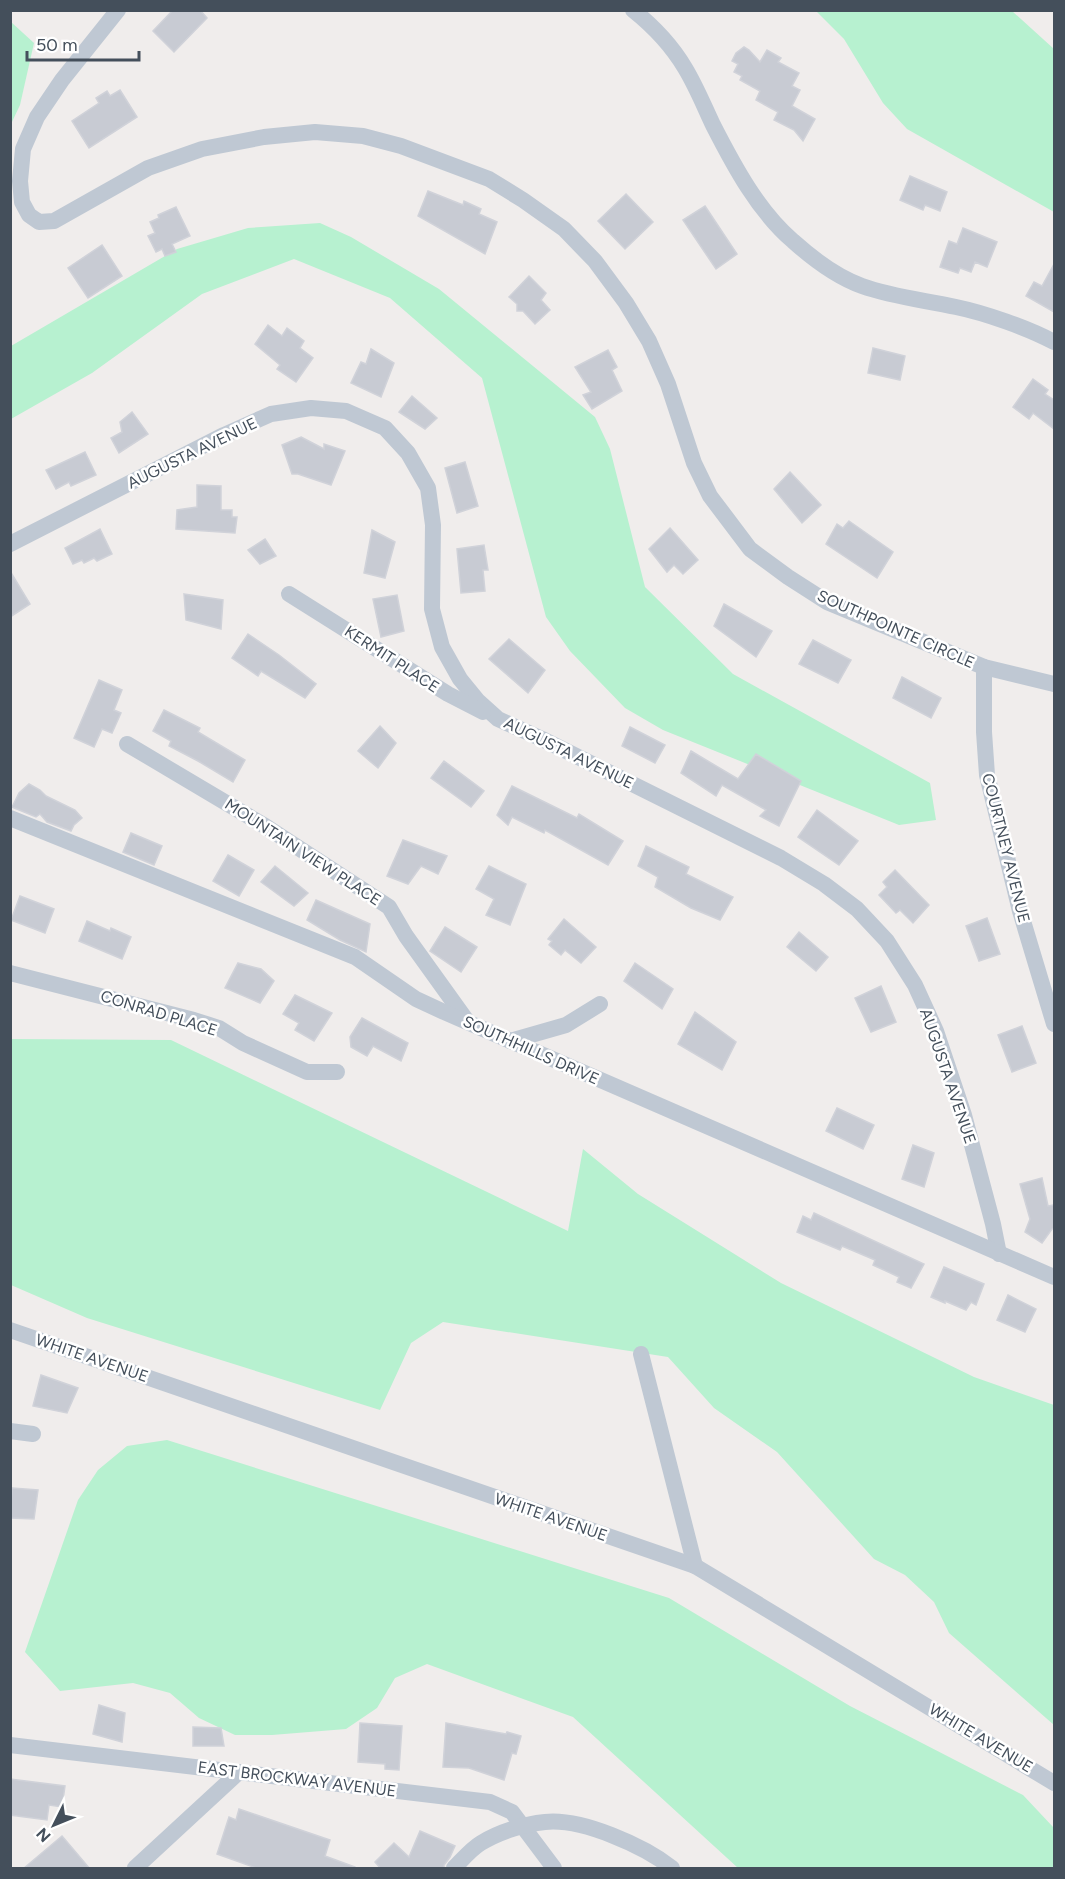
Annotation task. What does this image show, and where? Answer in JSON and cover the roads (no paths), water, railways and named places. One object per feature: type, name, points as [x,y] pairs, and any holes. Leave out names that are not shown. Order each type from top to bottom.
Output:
[{"type":"street","name":"SOUTHPOINTE CIRCLE","points":[[118,10],[62,80],[37,117],[23,150],[20,181],[22,202],[29,215],[39,222],[54,220],[148,168],[202,149],[264,137],[305,133],[363,136],[401,146],[489,179],[564,229],[595,261],[626,303],[649,341],[668,384],[694,463],[710,496],[750,549],[788,578],[827,602],[984,667],[1054,684]]},
{"type":"street","points":[[633,10],[648,22],[685,67],[743,178],[767,214],[791,240],[824,266],[860,285],[904,298],[958,307],[1002,321],[1054,342]]},
{"type":"street","name":"AUGUSTA AVENUE","points":[[10,544],[224,435],[271,414],[311,408],[346,411],[385,428],[408,453],[428,488],[433,525],[432,609],[442,647],[460,679],[478,701],[498,719],[781,858],[824,884],[857,909],[887,941],[915,985],[936,1031],[964,1115],[999,1254]]},
{"type":"street","name":"KERMIT PLACE","points":[[289,594],[448,694],[498,719]]},
{"type":"street","name":"COURTNEY AVENUE","points":[[984,667],[984,732],[987,775],[1020,911],[1054,1024]]},
{"type":"street","name":"MOUNTAIN VIEW PLACE","points":[[128,744],[265,826],[389,907],[406,936],[468,1022]]},
{"type":"street","name":"SOUTHHILLS DRIVE","points":[[10,818],[355,957],[416,999],[1054,1277]]},
{"type":"street","name":"CONRAD PLACE","points":[[10,973],[194,1020],[219,1029],[243,1043],[307,1072],[337,1072]]},
{"type":"street","points":[[510,1041],[566,1025],[600,1004]]},
{"type":"street","name":"WHITE AVENUE","points":[[10,1330],[695,1566],[1054,1783]]},
{"type":"street","points":[[641,1354],[695,1566]]},
{"type":"street","points":[[10,1431],[33,1434]]},
{"type":"street","name":"EAST BROCKWAY AVENUE","points":[[10,1745],[490,1802],[512,1812],[554,1869]]},
{"type":"street","points":[[135,1869],[239,1772]]},
{"type":"street","points":[[454,1869],[479,1844],[522,1826],[548,1821],[576,1825],[622,1839],[658,1857],[672,1869]]}]
